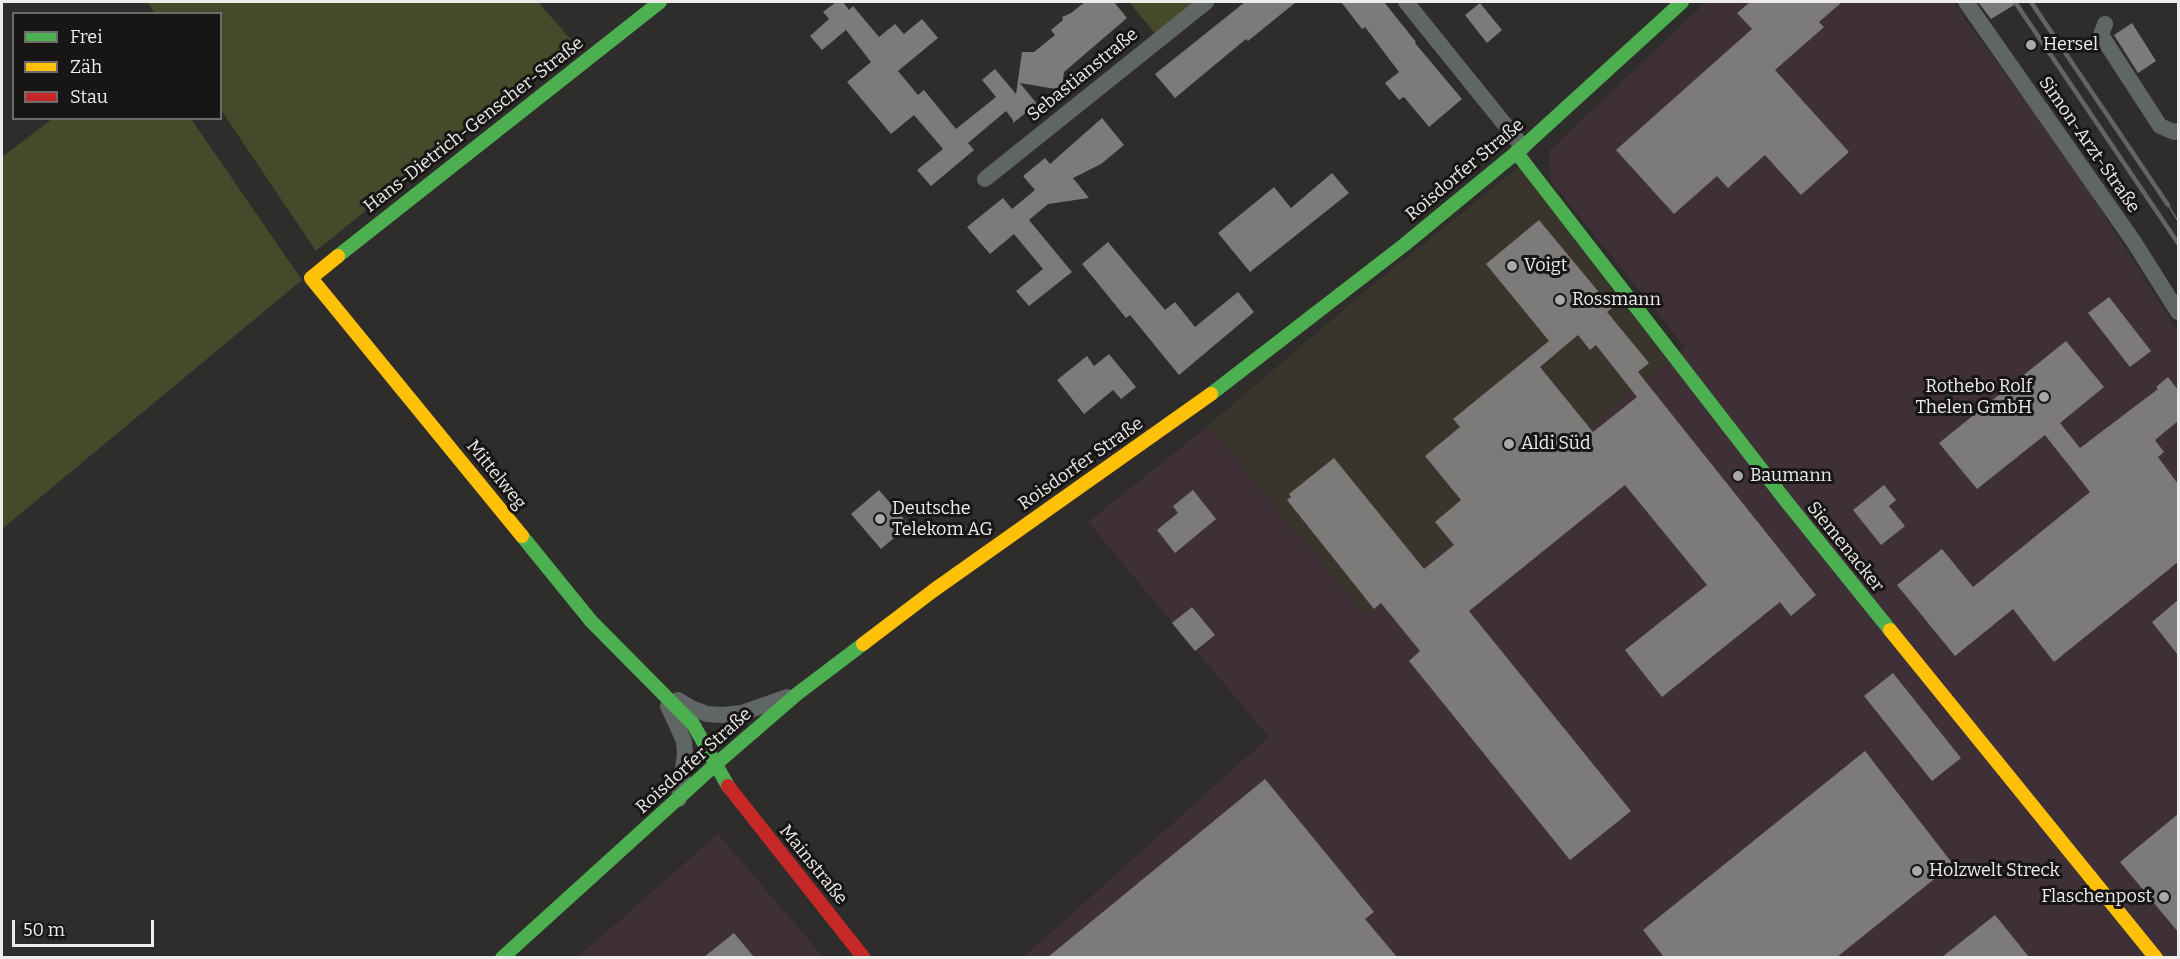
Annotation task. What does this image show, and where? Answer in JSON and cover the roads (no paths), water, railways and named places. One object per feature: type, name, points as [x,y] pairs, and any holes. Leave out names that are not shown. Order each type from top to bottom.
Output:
[{"type":"street","name":"Hans-Dietrich-Genscher-Straße","points":[[311,278],[660,2]]},
{"type":"street","name":"Sebastianstraße","points":[[985,179],[1206,2]]},
{"type":"street","points":[[1406,2],[1519,150]]},
{"type":"street","name":"Roisdorfer Straße","points":[[502,957],[797,694],[934,590],[1224,385],[1404,245],[1519,150],[1682,2]]},
{"type":"street","name":"Simon-Arzt-Straße","points":[[1966,2],[2134,242],[2178,312]]},
{"type":"street","points":[[2105,24],[2101,35],[2160,126],[2174,132],[2178,131]]},
{"type":"street","name":"Siemenacker","points":[[1519,150],[1786,501],[2156,957]]},
{"type":"street","name":"Mittelweg","points":[[311,278],[591,621],[693,724],[733,794]]},
{"type":"street","name":"Mittelweg","points":[[660,689],[691,708],[707,714],[723,715],[742,713],[797,694]]},
{"type":"street","name":"Mittelweg","points":[[660,689],[684,741],[685,754],[679,799]]},
{"type":"street","name":"Mainstraße","points":[[733,794],[864,957]]},
{"type":"tram line","points":[[2168,205],[2178,221]]},
{"type":"railway","points":[[2015,2],[2178,243]]},
{"type":"railway","points":[[2031,2],[2168,205]]},
{"type":"place","name":"Hersel","points":[[2031,45]]},
{"type":"place","name":"Voigt","points":[[1512,266]]},
{"type":"place","name":"Rossmann","points":[[1560,300]]},
{"type":"place","name":"Rothebo Rolf Thelen GmbH","points":[[2044,397]]},
{"type":"place","name":"Aldi Süd","points":[[1509,444]]},
{"type":"place","name":"Baumann","points":[[1738,476]]},
{"type":"place","name":"Deutsche Telekom AG","points":[[880,519]]},
{"type":"place","name":"Holzwelt Streck","points":[[1917,871]]},
{"type":"place","name":"Flaschenpost","points":[[2164,897]]}]
